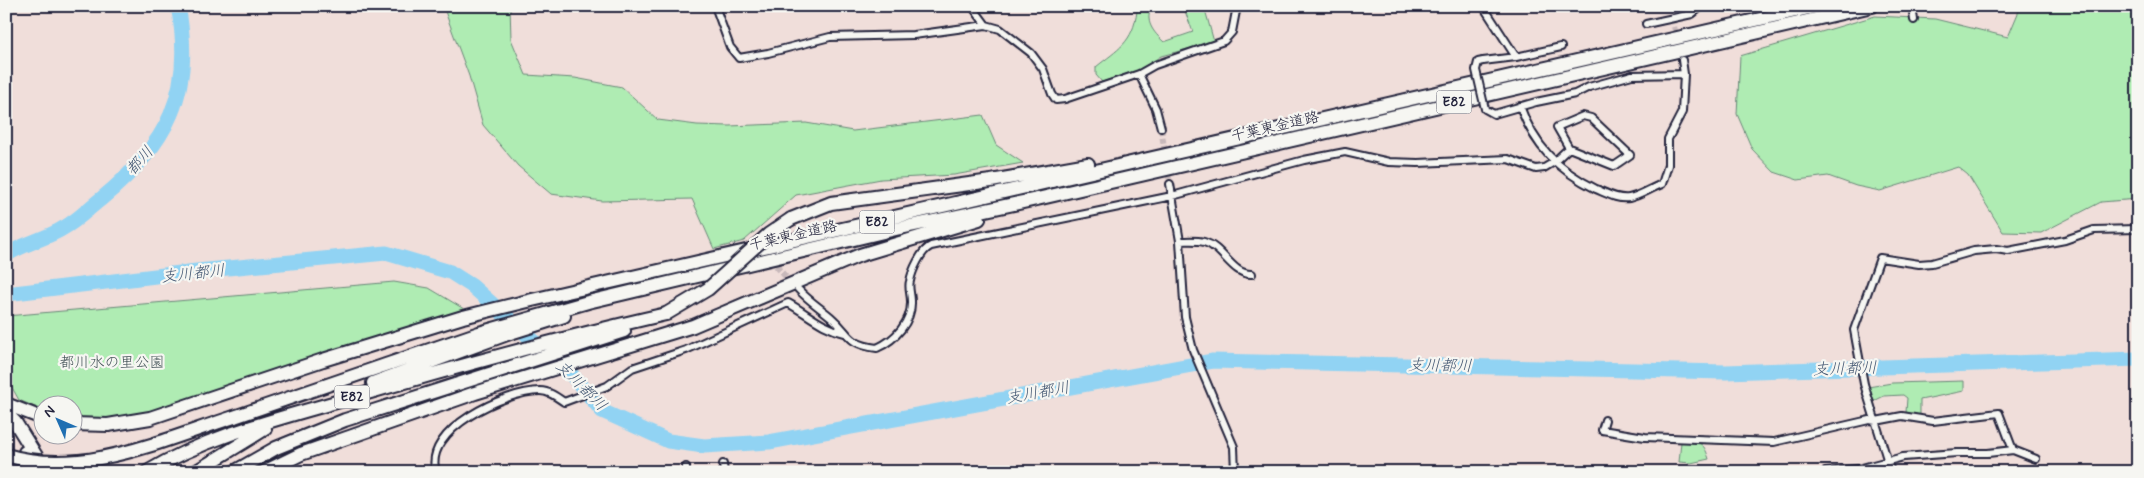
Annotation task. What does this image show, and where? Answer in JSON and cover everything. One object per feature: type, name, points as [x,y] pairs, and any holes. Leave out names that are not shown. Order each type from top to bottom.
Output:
[{"type":"highway","name":"千葉東金道路","points":[[1222,141],[1817,6]]},
{"type":"highway","name":"千葉東金道路","points":[[548,316],[667,288],[686,279],[887,231],[1037,199],[1872,6]]},
{"type":"highway","name":"E82","points":[[148,472],[213,441],[264,422],[562,338],[666,314],[708,289],[769,234],[791,219],[831,203],[992,182],[1172,146],[1222,141]]},
{"type":"highway","name":"E82","points":[[82,424],[108,425],[137,421],[219,396],[323,360],[463,317],[898,218],[1222,141]]},
{"type":"highway","points":[[264,472],[302,454],[517,380],[594,358],[693,326],[860,255],[998,213],[1037,199]]},
{"type":"highway","points":[[234,472],[276,448],[345,420],[596,340],[666,314]]},
{"type":"highway","name":"E82","points":[[6,455],[46,462],[88,460],[121,453],[234,417],[479,333],[548,316]]},
{"type":"highway","name":"E82","points":[[195,472],[255,434],[320,404],[510,333],[548,316]]},
{"type":"highway","points":[[6,404],[32,414]]},
{"type":"highway","points":[[6,415],[35,472]]},
{"type":"highway","points":[[6,415],[15,422],[46,472]]},
{"type":"street","points":[[715,6],[730,47],[739,58],[768,54],[830,37],[914,35],[986,25],[1000,29],[1031,53],[1043,68],[1056,100],[1065,99],[1139,74],[1155,65],[1224,41],[1232,32],[1237,6]]},
{"type":"street","points":[[972,6],[986,25]]},
{"type":"street","points":[[1483,6],[1516,57]]},
{"type":"street","points":[[1646,24],[1692,14],[1702,6]]},
{"type":"street","points":[[1912,6],[1914,20]]},
{"type":"street","points":[[1561,47],[1516,57],[1478,62],[1476,70],[1485,109],[1494,114],[1520,106],[1575,94],[1589,87],[1632,76],[1684,74]]},
{"type":"street","points":[[1520,106],[1531,131],[1554,162],[1569,174],[1612,196],[1630,198],[1662,184],[1668,165],[1668,138],[1682,112],[1684,74],[1682,60]]},
{"type":"street","points":[[1139,74],[1156,109],[1160,128]]},
{"type":"street","points":[[1583,116],[1591,118],[1630,155],[1614,166],[1569,148],[1557,127],[1583,116]]},
{"type":"street","points":[[798,289],[837,322],[845,334],[857,344],[877,348],[895,339],[908,315],[911,303],[910,281],[924,250],[931,246],[1172,196],[1304,160],[1345,152],[1389,162],[1418,163],[1508,159],[1536,169],[1544,168],[1554,162],[1569,148]]},
{"type":"street","points":[[1170,184],[1180,241],[1185,317],[1193,350],[1234,447],[1235,472]]},
{"type":"street","points":[[1891,472],[1889,460],[1864,384],[1854,330],[1880,258],[1919,264],[1932,263],[1974,251],[1996,249],[2008,251],[2065,240],[2094,230],[2138,229]]},
{"type":"street","points":[[1180,241],[1206,242],[1225,255],[1241,272],[1252,274]]},
{"type":"street","points":[[436,472],[433,462],[434,454],[446,435],[465,419],[487,405],[542,391],[564,402],[606,386],[632,368],[686,350],[788,303],[820,325],[845,334]]},
{"type":"street","points":[[1605,420],[1602,430],[1626,434],[1706,440],[1774,442],[1869,420],[1876,421],[1902,416],[1933,421],[1999,413],[2013,450]]},
{"type":"street","points":[[1825,472],[1858,469],[1889,460],[2013,450],[2036,459]]},
{"type":"street","points":[[723,464],[724,472]]},
{"type":"green space","points":[[443,6],[510,6],[511,39],[526,75],[575,78],[622,87],[658,120],[697,125],[729,126],[806,123],[853,131],[983,115],[996,145],[1023,163],[954,175],[881,179],[796,195],[744,241],[714,249],[692,199],[602,201],[551,194],[518,166],[483,125],[469,76]]},
{"type":"green space","points":[[1130,6],[1152,6],[1149,21],[1156,34],[1164,42],[1193,32],[1183,6],[1204,6],[1214,42],[1161,56],[1139,70],[1102,82],[1096,75],[1096,67],[1118,50],[1132,31],[1137,11]]},
{"type":"green space","points":[[2021,6],[2138,6],[2138,199],[2101,202],[2041,233],[2003,232],[1968,175],[1958,167],[1880,191],[1856,186],[1828,176],[1798,180],[1774,172],[1752,149],[1737,114],[1740,56],[1875,16],[1935,19],[2008,37]]},
{"type":"green space","name":"都川水の里公園","points":[[394,282],[429,288],[464,309],[153,411],[117,418],[82,417],[82,396],[32,396],[32,406],[19,400],[6,377],[6,316]]},
{"type":"green space","points":[[1964,381],[1964,391],[1920,400],[1920,416],[1906,412],[1907,398],[1903,395],[1884,396],[1872,402],[1868,387],[1892,383]]},
{"type":"green space","points":[[1681,442],[1700,444],[1705,448],[1709,459],[1691,463],[1679,462]]},
{"type":"waterway","name":"都川","points":[[6,255],[20,247],[51,235],[74,221],[124,179],[159,137],[171,115],[179,91],[182,65],[182,37],[178,6]]},
{"type":"waterway","name":"支川都川","points":[[6,294],[197,271],[386,253],[450,272],[472,286],[571,374],[602,411],[668,441],[704,446],[769,442],[1213,361],[1726,372],[2138,359]]},
{"type":"tunnel","points":[[1672,18],[1677,39]]},
{"type":"tunnel","points":[[1161,128],[1170,184]]},
{"type":"tunnel","points":[[770,259],[793,285]]}]
